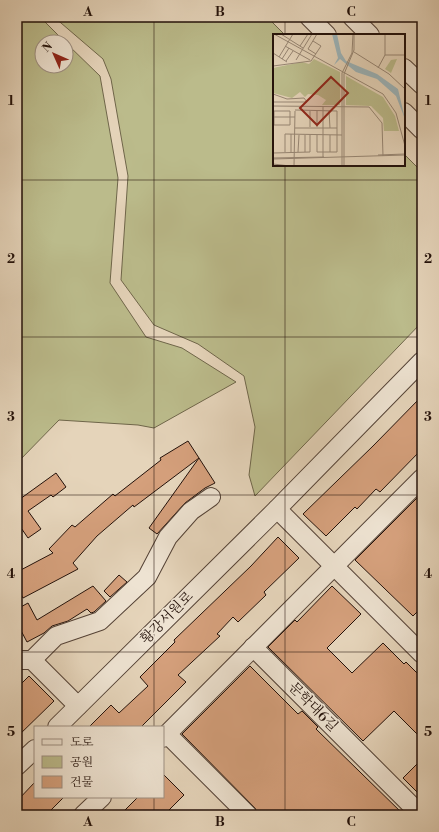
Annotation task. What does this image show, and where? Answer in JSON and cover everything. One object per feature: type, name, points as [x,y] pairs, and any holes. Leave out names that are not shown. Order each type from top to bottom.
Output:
[{"type":"street","points":[[309,17],[326,34]]},
{"type":"street","points":[[352,17],[369,34]]},
{"type":"street","points":[[405,69],[422,86]]},
{"type":"street","points":[[405,113],[422,130]]},
{"type":"street","name":"황강서원로","points":[[58,726],[422,361]]},
{"type":"street","points":[[248,815],[165,736],[422,478]]},
{"type":"street","points":[[78,706],[24,660],[56,636],[100,621],[147,577],[168,538],[191,511],[211,497]]},
{"type":"street","points":[[276,509],[422,654]]},
{"type":"street","name":"문학대6길","points":[[253,648],[421,815]]},
{"type":"street","points":[[17,766],[34,750]]},
{"type":"street","points":[[83,815],[101,798]]},
{"type":"green space","points":[[17,17],[40,17],[57,34],[34,34],[34,74],[74,74],[74,51],[100,76],[118,178],[110,283],[146,337],[182,348],[236,382],[154,428],[138,425],[59,420],[17,463]]},
{"type":"green space","points":[[54,17],[267,17],[284,34],[273,34],[273,166],[405,166],[405,155],[422,172],[422,322],[255,496],[249,475],[255,427],[244,376],[198,344],[154,325],[121,280],[128,176],[111,79],[103,59]]},
{"type":"building","points":[[422,396],[422,449],[380,492],[376,489],[357,509],[355,507],[326,536],[303,514]]},
{"type":"building","points":[[188,441],[199,458],[134,507],[133,505],[97,536],[73,563],[78,569],[23,598],[17,587],[17,572],[53,553],[49,549],[72,525],[75,527],[113,494],[115,496],[161,460],[160,458]]},
{"type":"building","points":[[199,458],[215,483],[205,488],[185,503],[157,534],[149,528]]},
{"type":"building","points":[[56,473],[66,487],[53,497],[51,495],[28,511],[41,529],[28,538],[17,522],[17,495],[20,499]]},
{"type":"building","points":[[422,493],[422,607],[413,616],[355,560]]},
{"type":"building","points":[[278,537],[299,558],[264,592],[266,595],[238,622],[233,617],[217,634],[220,636],[178,675],[186,682],[142,726],[90,726],[111,705],[119,713],[148,686],[140,677],[175,642],[174,640],[251,566]]},
{"type":"building","points":[[119,575],[127,582],[110,597],[104,591]]},
{"type":"building","points":[[93,586],[106,601],[94,612],[91,613],[87,609],[68,621],[52,626],[44,633],[27,642],[17,623],[17,609],[28,603],[37,620]]},
{"type":"building","points":[[332,586],[361,614],[327,648],[352,673],[383,643],[404,664],[406,662],[422,678],[422,739],[394,711],[363,741],[268,647],[295,620],[297,622]]},
{"type":"building","points":[[250,666],[298,714],[302,711],[318,727],[316,729],[404,815],[258,815],[255,808],[182,734]]},
{"type":"building","points":[[29,676],[54,701],[17,737],[17,688]]},
{"type":"building","points":[[422,759],[422,797],[403,778]]},
{"type":"building","points":[[164,775],[184,795],[164,815],[120,815],[137,798],[164,798]]},
{"type":"building","points":[[34,783],[34,798],[63,798],[46,815],[17,815],[17,801]]}]
